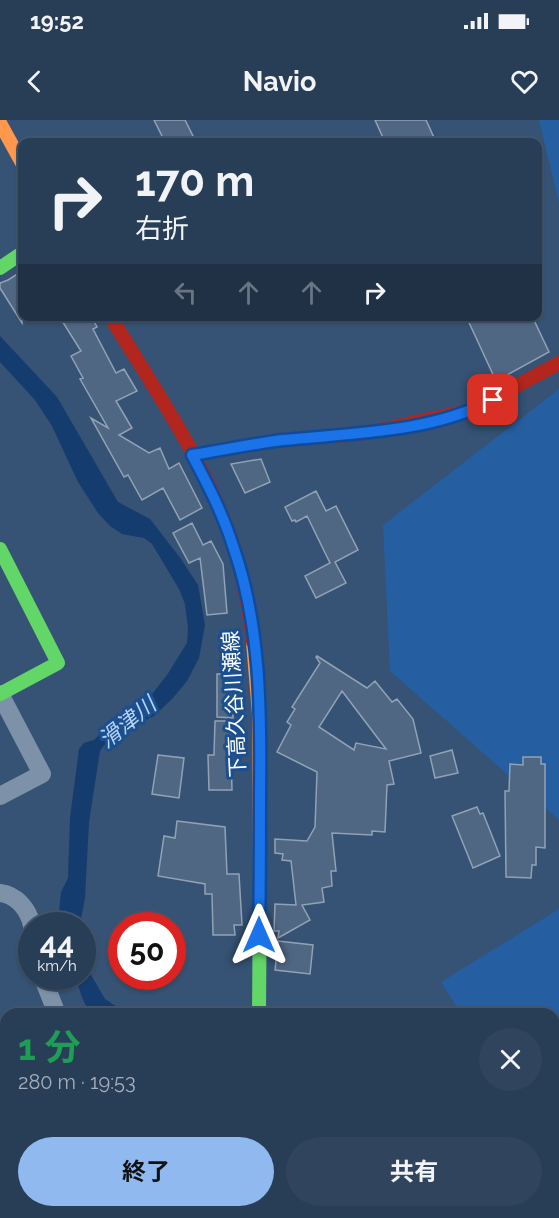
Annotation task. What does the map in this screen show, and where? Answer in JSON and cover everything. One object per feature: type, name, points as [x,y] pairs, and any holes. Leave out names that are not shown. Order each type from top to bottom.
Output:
[{"type":"main road","points":[[0,123],[18,156]]},
{"type":"main road","points":[[0,268],[18,257]]},
{"type":"main road","name":"下高久谷川瀬線","points":[[113,321],[192,455],[216,501],[234,548],[245,592],[259,695],[259,1008]]},
{"type":"main road","points":[[192,455],[281,441],[361,434],[428,422],[472,410],[559,363]]},
{"type":"main road","points":[[0,549],[58,663],[0,694]]},
{"type":"street","points":[[0,694],[42,774],[0,796]]},
{"type":"street","points":[[0,893],[20,902],[28,912]]},
{"type":"street","points":[[48,990],[55,1008]]},
{"type":"shaded area","points":[[539,120],[559,120],[559,203]]},
{"type":"shaded area","points":[[559,389],[559,820],[390,671],[383,525]]},
{"type":"shaded area","points":[[559,909],[559,1008],[457,1008],[441,982]]},
{"type":"water","name":"滑津川","points":[[0,336],[57,397],[118,502],[150,519],[181,559],[198,585],[205,625],[199,658],[187,681],[173,698],[154,716],[110,737],[100,751],[89,822],[82,912],[59,911],[61,892],[68,878],[70,818],[79,749],[84,743],[94,740],[111,723],[149,698],[167,675],[187,643],[185,604],[179,589],[152,544],[144,538],[122,534],[110,526],[98,513],[78,482],[52,426],[35,400],[0,362]]},
{"type":"water","points":[[96,983],[105,999],[119,1008],[87,1008],[80,990],[96,990]]},
{"type":"building","points":[[154,120],[185,120],[194,138],[163,138]]},
{"type":"building","points":[[375,120],[426,120],[434,138],[383,138]]},
{"type":"building","points":[[18,274],[18,317],[0,288],[0,283]]},
{"type":"building","points":[[62,321],[94,321],[97,327],[93,329],[116,373],[124,369],[137,391],[116,401],[132,428],[119,435],[149,453],[160,448],[169,469],[179,463],[202,508],[180,520],[163,488],[142,500],[128,475],[124,477],[91,418],[108,428],[80,379],[83,378],[71,356],[81,351]]},
{"type":"building","points":[[468,321],[534,321],[549,352],[496,381]]},
{"type":"building","points":[[261,459],[270,482],[245,493],[231,464]]},
{"type":"building","points":[[316,491],[326,511],[336,506],[358,550],[335,562],[346,583],[316,598],[305,576],[330,563],[307,516],[296,522],[292,521],[285,507]]},
{"type":"building","points":[[192,523],[203,545],[211,541],[223,564],[227,613],[207,615],[200,558],[189,563],[173,533]]},
{"type":"building","points":[[316,657],[367,688],[375,681],[392,702],[397,699],[413,719],[421,753],[389,761],[394,784],[387,785],[385,832],[372,831],[372,835],[332,833],[336,871],[331,871],[332,886],[322,888],[324,902],[302,905],[310,920],[278,938],[279,931],[274,931],[275,904],[296,905],[291,861],[282,860],[283,854],[275,853],[275,839],[307,841],[315,827],[317,772],[277,752],[291,725],[287,722],[295,709],[292,707],[320,663]],"holes":[[[342,691],[386,749],[356,743],[354,750],[319,727]]]},
{"type":"building","points":[[217,674],[235,674],[233,718],[217,717]]},
{"type":"building","points":[[215,721],[230,721],[232,790],[209,790],[208,755],[214,755]]},
{"type":"building","points":[[452,750],[458,773],[435,778],[430,756]]},
{"type":"building","points":[[158,755],[184,758],[179,798],[152,794]]},
{"type":"building","points":[[523,757],[541,757],[541,764],[545,764],[545,848],[536,847],[536,865],[532,865],[531,878],[506,877],[505,791],[509,791],[510,764],[523,765]]},
{"type":"building","points":[[477,807],[480,814],[483,813],[500,856],[473,868],[452,816]]},
{"type":"building","points":[[177,821],[225,827],[227,874],[239,874],[242,925],[234,925],[235,935],[213,935],[212,894],[205,894],[205,884],[158,876],[164,836],[175,838]]},
{"type":"building","points":[[278,941],[313,945],[310,974],[275,970]]},
{"type":"traffic: fast","points":[[0,268],[18,256]]},
{"type":"traffic: fast","points":[[0,549],[58,663],[0,694]]},
{"type":"traffic: fast","points":[[259,1008],[260,875]]},
{"type":"traffic: slow","points":[[0,123],[18,156]]},
{"type":"traffic: slow","points":[[253,642],[259,714],[260,875]]},
{"type":"traffic: jam","points":[[113,321],[179,428],[210,486],[223,516],[241,570],[253,642]]},
{"type":"traffic: jam","points":[[192,455],[281,440],[361,434],[472,410],[559,363]]},
{"type":"route","points":[[259,935],[259,695],[253,638],[234,548],[216,501],[192,455],[281,441],[361,434],[428,422],[472,410],[493,400]]}]
